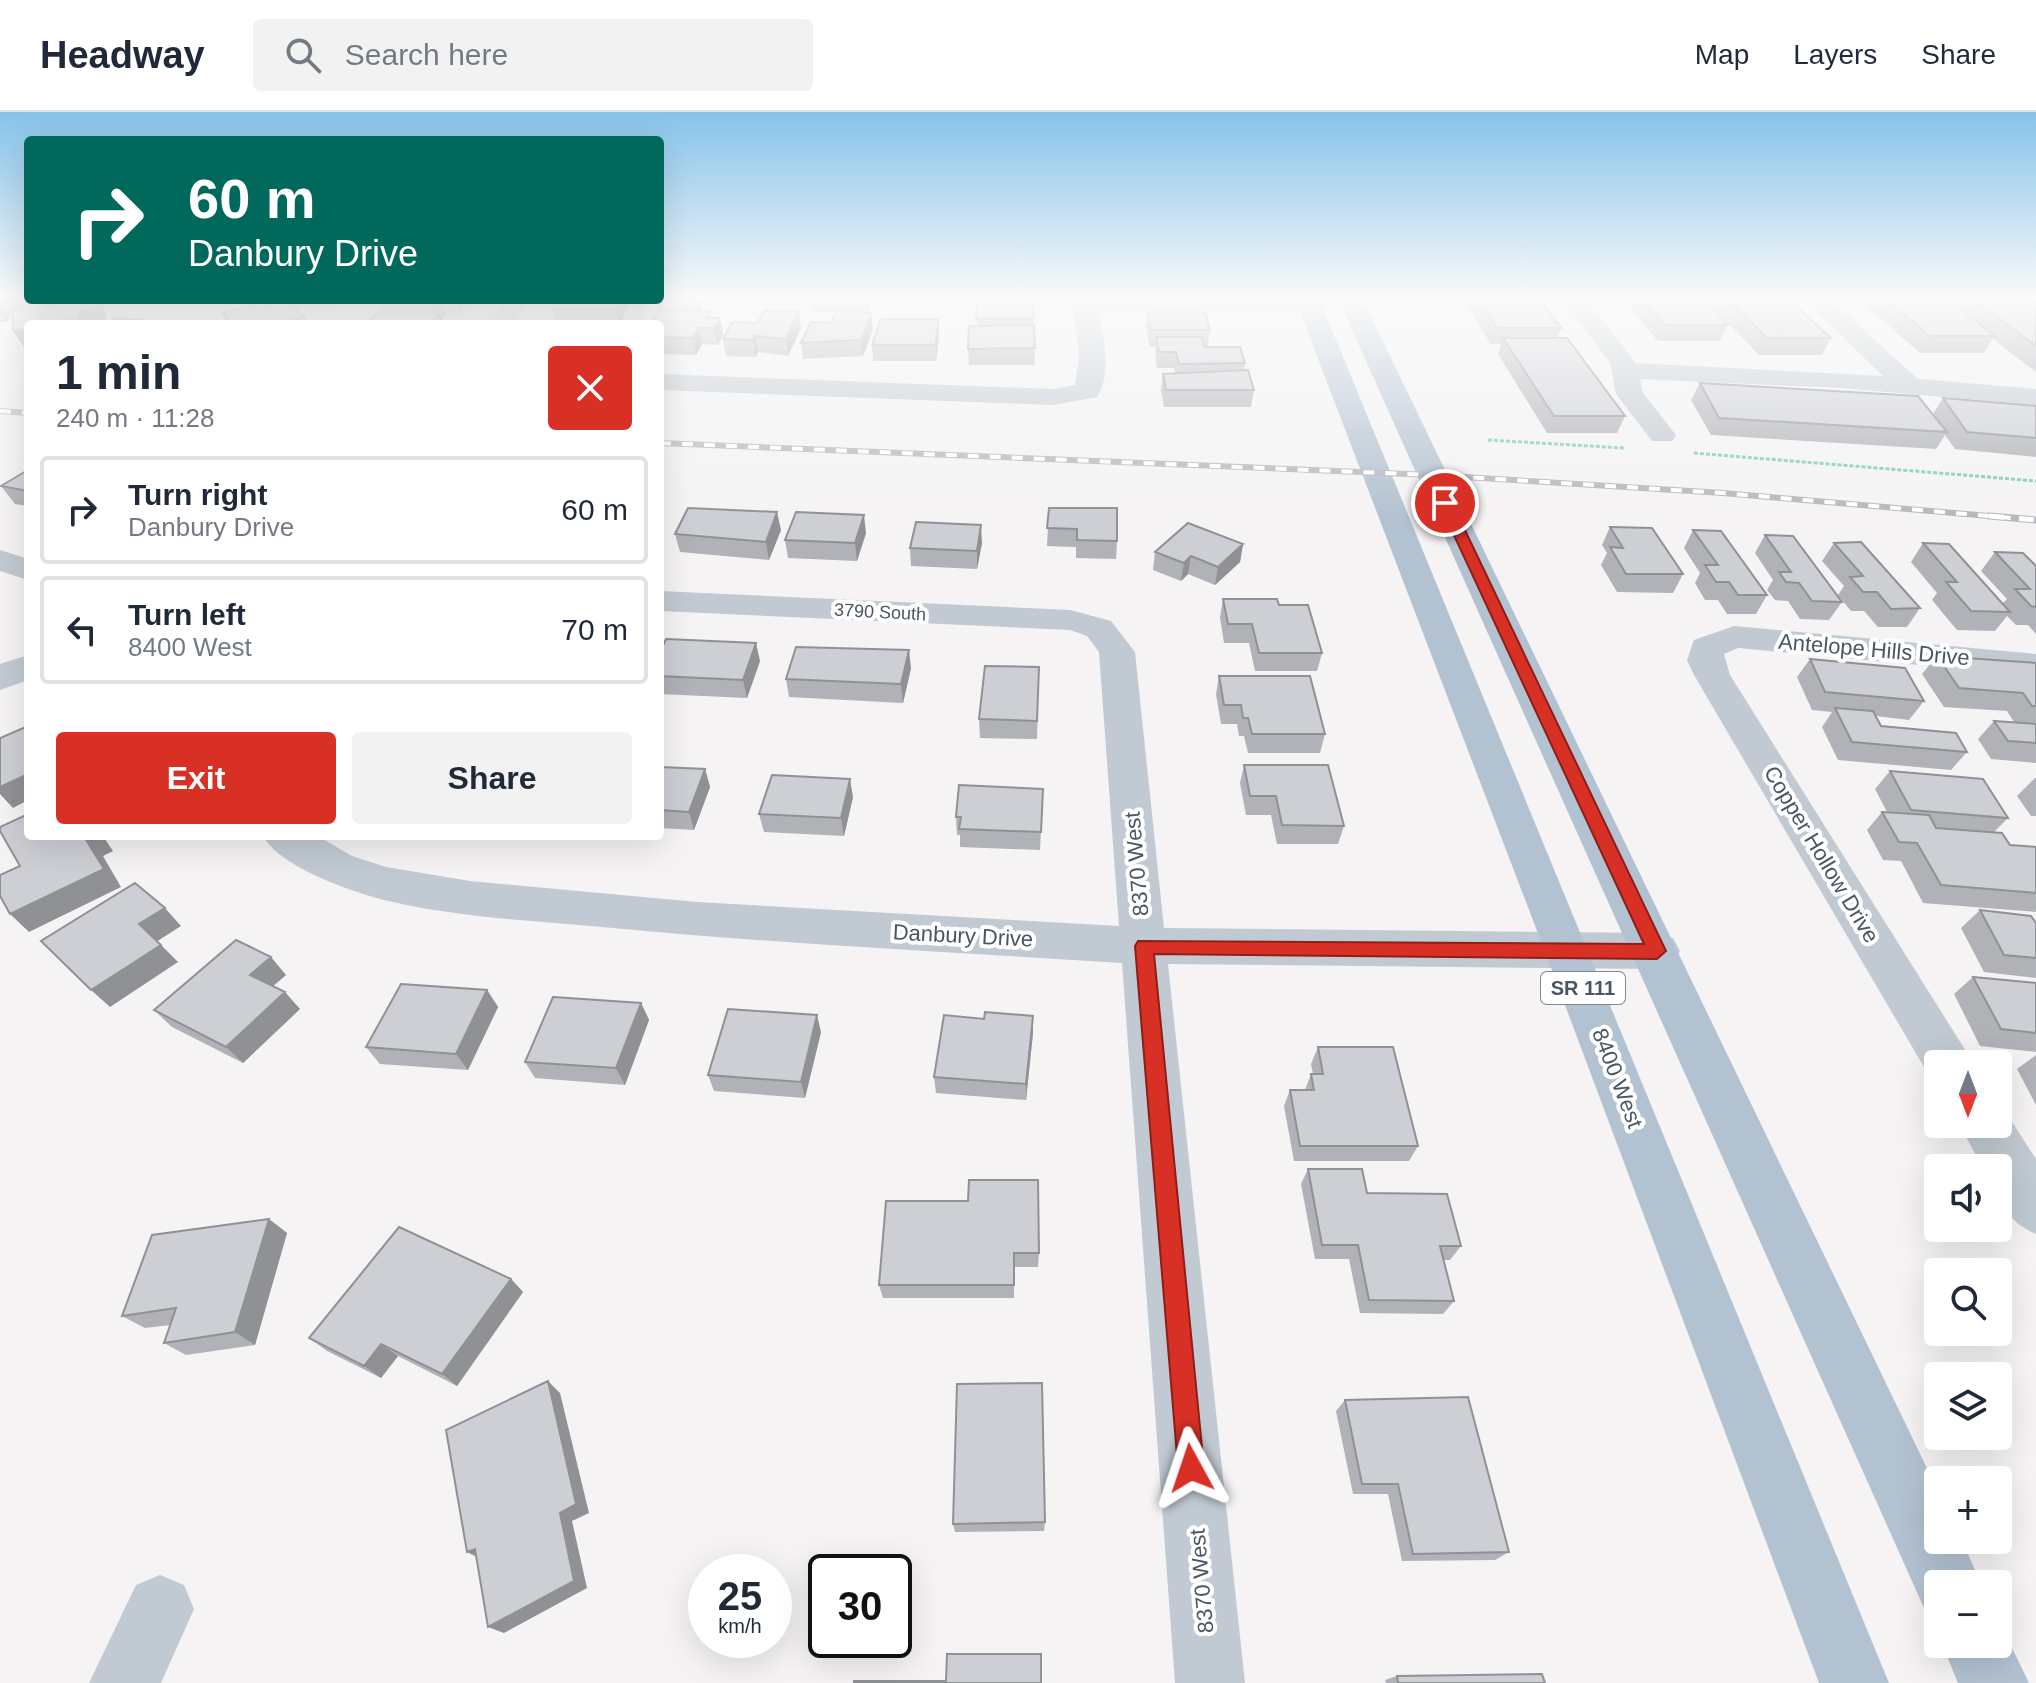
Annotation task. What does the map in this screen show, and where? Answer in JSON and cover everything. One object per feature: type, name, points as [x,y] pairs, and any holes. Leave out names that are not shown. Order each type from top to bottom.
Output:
[{"type":"main road","name":"8400 West","points":[[1349,369],[1567,949],[1854,1683]]},
{"type":"main road","points":[[1359,369],[1657,951],[1942,1570]]},
{"type":"main road","points":[[1982,1658],[1994,1683]]},
{"type":"street","points":[[664,382],[1053,397],[1087,391],[1092,369]]},
{"type":"street","points":[[1892,369],[1910,386]]},
{"type":"street","points":[[1670,443],[1630,394],[1627,371],[1910,386],[2036,397]]},
{"type":"street","points":[[0,560],[24,569]]},
{"type":"street","name":"3790 South","points":[[664,601],[1099,624]]},
{"type":"street","name":"8370 West","points":[[1099,624],[1111,637],[1117,652],[1210,1683]]},
{"type":"street","name":"Antelope Hills Drive","points":[[1713,645],[1734,637],[2036,665]]},
{"type":"street","name":"Copper Hollow Drive","points":[[1713,645],[1707,648],[1705,660],[1712,675],[1940,1050]]},
{"type":"street","points":[[0,678],[24,668]]},
{"type":"street","name":"Danbury Drive","points":[[291,840],[337,867],[384,883],[470,898],[697,919],[1144,946],[1657,951]]},
{"type":"street","points":[[1994,1138],[2036,1208]]},
{"type":"street","points":[[124,1683],[160,1609]]},
{"type":"path","points":[[1488,440],[1629,448]]},
{"type":"path","points":[[1670,443],[2036,481]]},
{"type":"building","points":[[1523,369],[1590,369],[1625,416],[1554,416]]},
{"type":"building","points":[[1248,370],[1254,390],[1166,390],[1163,374]]},
{"type":"building","points":[[1700,383],[1918,396],[1947,432],[1719,418]]},
{"type":"building","points":[[1943,398],[2036,406],[2036,438],[1967,432]]},
{"type":"building","points":[[24,472],[24,490],[1,486]]},
{"type":"building","points":[[688,508],[777,512],[766,542],[675,534]]},
{"type":"building","points":[[1049,508],[1117,508],[1117,541],[1077,540],[1077,529],[1047,528]]},
{"type":"building","points":[[796,512],[864,515],[855,543],[785,540]]},
{"type":"building","points":[[916,522],[981,525],[977,551],[910,548]]},
{"type":"building","points":[[1188,523],[1243,544],[1218,567],[1191,556],[1184,563],[1155,552]]},
{"type":"building","points":[[1610,527],[1652,528],[1683,574],[1626,574],[1610,547],[1623,548]]},
{"type":"building","points":[[1693,530],[1721,531],[1767,595],[1738,595],[1729,582],[1716,582],[1705,565],[1718,565]]},
{"type":"building","points":[[1765,535],[1793,536],[1842,602],[1812,601],[1799,583],[1786,582],[1779,572],[1791,572]]},
{"type":"building","points":[[1861,542],[1920,608],[1891,609],[1877,592],[1863,592],[1850,577],[1863,576],[1834,543]]},
{"type":"building","points":[[1923,543],[1949,544],[2010,612],[1971,611],[1946,582],[1957,582]]},
{"type":"building","points":[[1995,552],[2023,553],[2036,566],[2036,607],[2031,606],[2015,589],[2030,589]]},
{"type":"building","points":[[1223,599],[1277,599],[1279,605],[1308,605],[1322,653],[1259,653],[1252,624],[1228,624]]},
{"type":"building","points":[[666,639],[756,643],[743,680],[664,676]]},
{"type":"building","points":[[796,647],[909,650],[901,684],[786,679]]},
{"type":"building","points":[[1937,656],[2036,663],[2036,706],[2032,706],[2023,693],[1959,688]]},
{"type":"building","points":[[1810,659],[1905,668],[1924,701],[1825,692]]},
{"type":"building","points":[[985,666],[1039,667],[1037,721],[979,719]]},
{"type":"building","points":[[1219,676],[1310,676],[1325,734],[1252,734],[1248,718],[1243,718],[1241,705],[1224,705]]},
{"type":"building","points":[[1835,708],[1873,711],[1881,726],[1956,733],[1967,752],[1852,742]]},
{"type":"building","points":[[1994,721],[2036,724],[2036,743],[2008,741]]},
{"type":"building","points":[[24,728],[24,776],[0,787],[0,738]]},
{"type":"building","points":[[1244,765],[1328,765],[1344,826],[1282,825],[1276,796],[1250,796]]},
{"type":"building","points":[[664,767],[705,769],[689,812],[664,810]]},
{"type":"building","points":[[1890,771],[1983,779],[2008,818],[1911,810]]},
{"type":"building","points":[[772,775],[850,779],[841,818],[759,814]]},
{"type":"building","points":[[959,785],[1043,789],[1041,832],[959,829],[961,817],[956,817]]},
{"type":"building","points":[[1882,812],[1929,815],[1936,828],[2002,833],[2010,845],[2036,847],[2036,893],[1941,885],[1917,843],[1899,842]]},
{"type":"building","points":[[24,816],[24,840],[86,840],[104,869],[10,914],[0,896],[0,875],[20,866],[0,827]]},
{"type":"building","points":[[135,883],[165,908],[139,924],[161,945],[91,990],[41,941]]},
{"type":"building","points":[[1980,910],[2031,916],[2036,923],[2036,958],[2004,955]]},
{"type":"building","points":[[236,940],[271,957],[250,975],[285,992],[226,1047],[154,1010]]},
{"type":"building","points":[[1973,977],[2036,983],[2036,1033],[2001,1029]]},
{"type":"building","points":[[401,984],[487,990],[456,1054],[366,1047]]},
{"type":"building","points":[[553,997],[641,1003],[616,1068],[525,1062]]},
{"type":"building","points":[[728,1009],[817,1015],[801,1082],[708,1075]]},
{"type":"building","points":[[985,1012],[1033,1016],[1026,1084],[934,1077],[944,1015],[984,1019]]},
{"type":"building","points":[[1318,1047],[1393,1047],[1418,1146],[1300,1146],[1290,1090],[1314,1090],[1311,1074],[1323,1074]]},
{"type":"building","points":[[1308,1169],[1362,1169],[1367,1193],[1447,1194],[1461,1246],[1440,1246],[1454,1301],[1369,1300],[1358,1245],[1322,1245]]},
{"type":"building","points":[[969,1180],[1038,1180],[1039,1253],[1014,1253],[1014,1285],[879,1285],[886,1201],[968,1201]]},
{"type":"building","points":[[269,1219],[235,1332],[164,1343],[176,1308],[122,1316],[152,1235]]},
{"type":"building","points":[[399,1227],[511,1279],[442,1374],[381,1344],[364,1366],[309,1338]]},
{"type":"building","points":[[548,1381],[576,1504],[560,1513],[574,1581],[488,1627],[475,1549],[467,1552],[446,1430]]},
{"type":"building","points":[[1042,1383],[1045,1522],[953,1524],[957,1384]]},
{"type":"building","points":[[1468,1397],[1509,1552],[1413,1554],[1398,1484],[1362,1484],[1345,1400]]},
{"type":"building","points":[[947,1654],[1041,1654],[1041,1683],[854,1683],[946,1681]]},
{"type":"building","points":[[1542,1674],[1545,1683],[1398,1683],[1397,1676]]},
{"type":"railway","points":[[0,411],[24,413]]},
{"type":"railway","points":[[664,443],[1432,475],[1723,493],[2012,518]]},
{"type":"railway","points":[[1989,516],[2036,520]]},
{"type":"route","points":[[1191,1468],[1144,946],[1657,951],[1445,503]]}]
